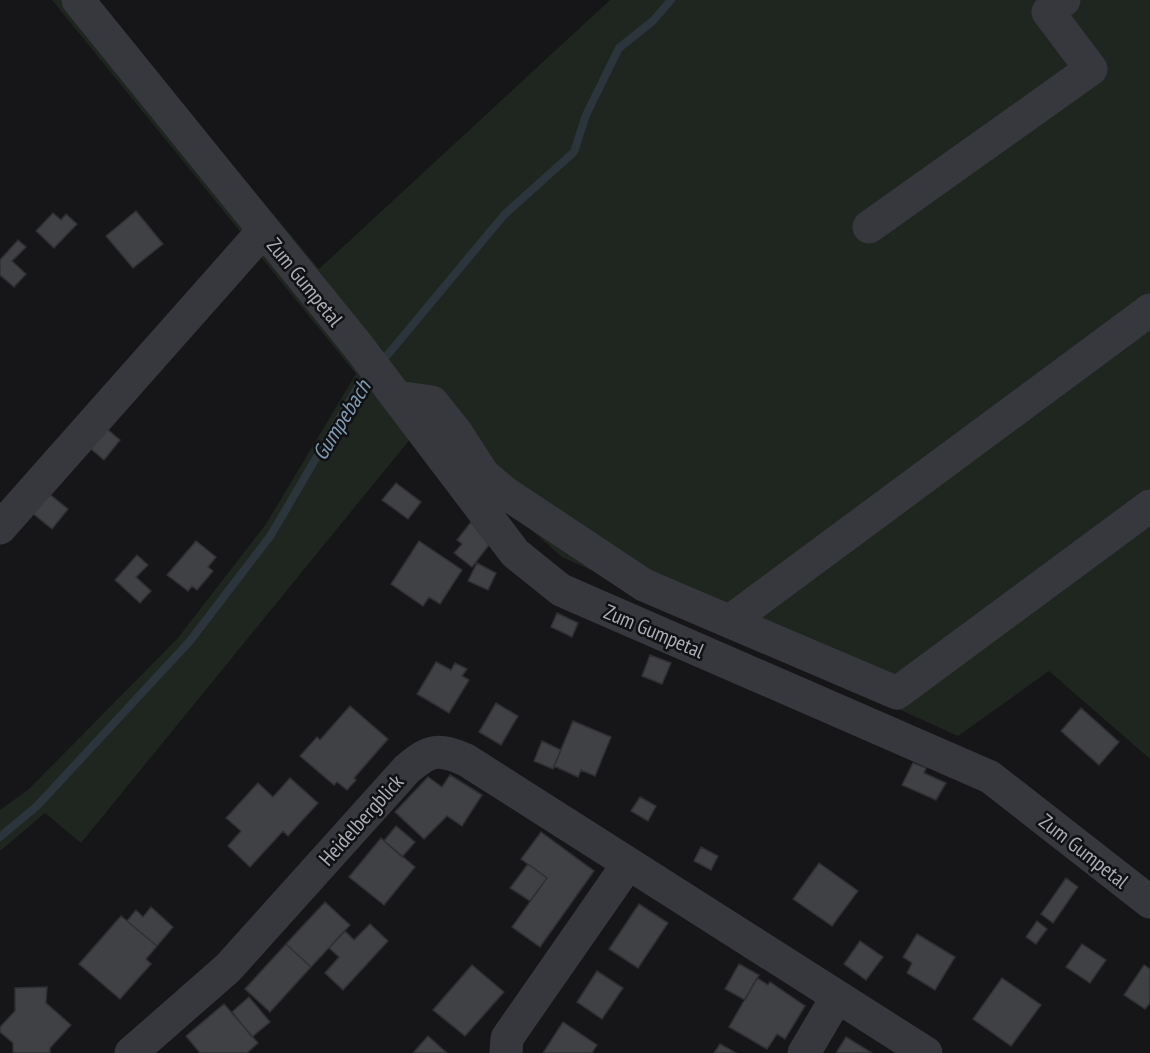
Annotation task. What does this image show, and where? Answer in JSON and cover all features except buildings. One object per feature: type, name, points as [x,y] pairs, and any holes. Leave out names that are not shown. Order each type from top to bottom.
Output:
[{"type":"street","name":"Zum Gumpetal","points":[[78,0],[358,346],[515,553],[561,590],[990,777],[1150,902]]},
{"type":"street","points":[[869,227],[1091,69],[1048,12],[1064,0]]},
{"type":"street","name":"Zum Gumpetal","points":[[0,528],[263,231]]},
{"type":"street","points":[[730,621],[1150,310]]},
{"type":"street","points":[[395,395],[432,402],[456,432],[483,474],[504,492],[644,585],[897,693],[1150,506]]},
{"type":"street","name":"Heidelbergblick","points":[[131,1053],[228,968],[407,769],[424,754],[443,750],[466,760],[926,1053]]},
{"type":"street","points":[[506,1053],[507,1038],[628,864]]},
{"type":"street","points":[[804,1053],[837,997]]},
{"type":"shaded area","points":[[52,0],[95,0],[319,269],[610,0],[1150,0],[1150,759],[1049,671],[958,736],[562,557],[484,488],[429,416],[81,843],[45,813],[0,851],[0,810],[29,789],[177,639],[266,524],[356,374]]},
{"type":"waterway","name":"Gumpebach","points":[[380,364],[504,215],[574,152],[586,115],[619,48],[653,21],[671,0]]},
{"type":"waterway","name":"Gumpebach","points":[[0,837],[37,806],[190,641],[271,535],[360,383],[369,374]]}]
